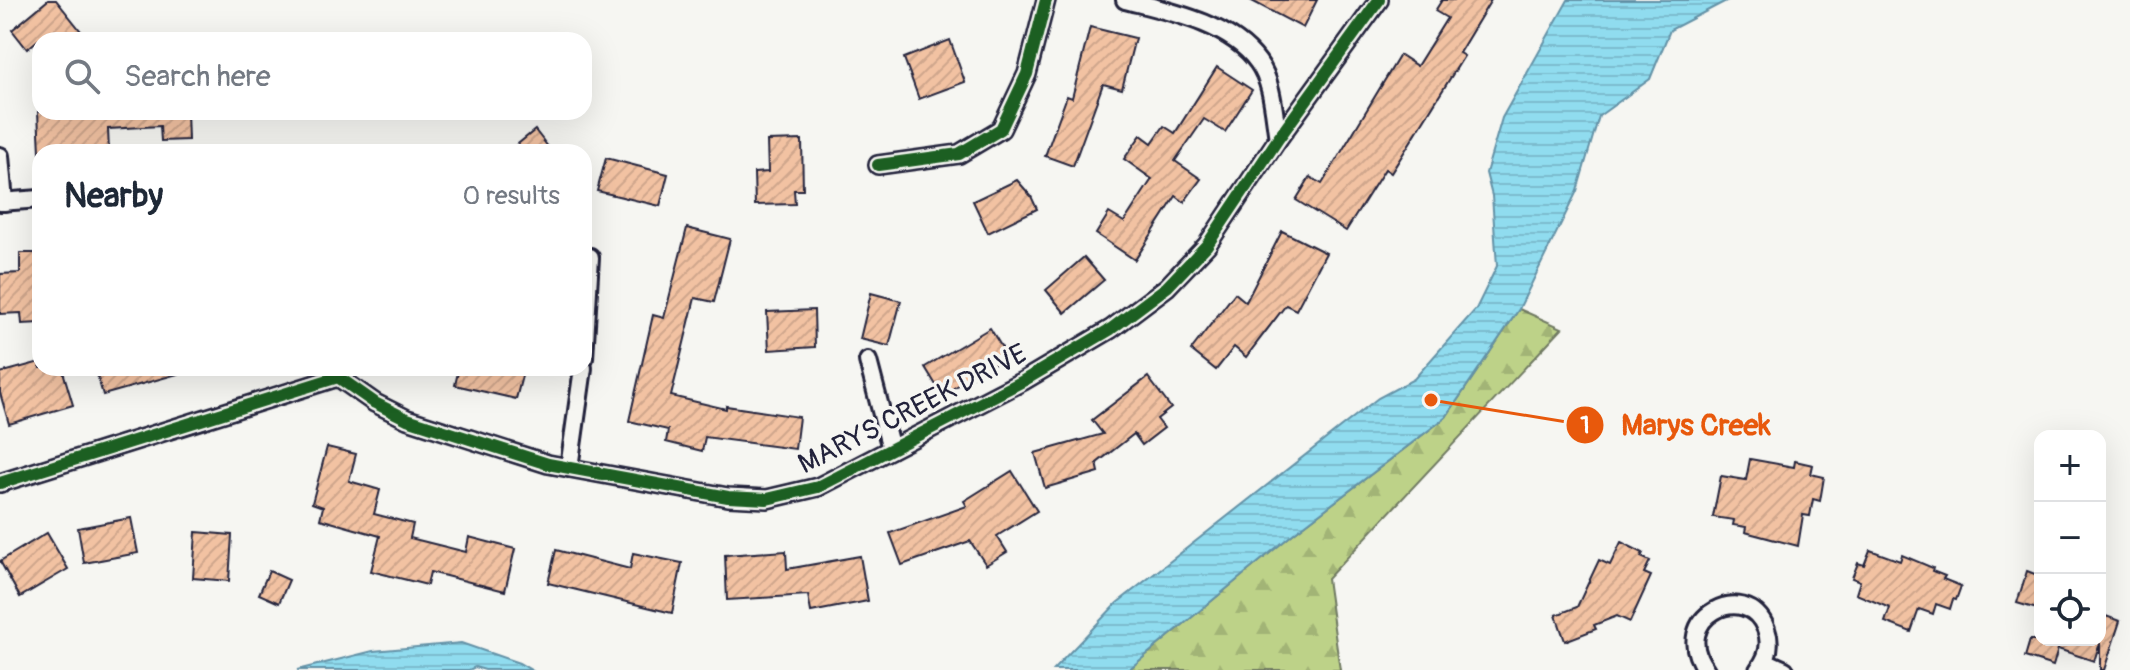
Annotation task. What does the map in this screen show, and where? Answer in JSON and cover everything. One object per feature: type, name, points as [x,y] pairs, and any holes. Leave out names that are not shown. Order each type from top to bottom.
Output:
[{"type":"street","points":[[878,165],[959,154],[1001,129],[1027,74],[1046,0]]},
{"type":"street","points":[[1125,0],[1189,17],[1225,34],[1248,51],[1259,63],[1268,86],[1278,139]]},
{"type":"street","name":"MARYS CREEK DRIVE","points":[[340,376],[375,403],[407,419],[548,464],[728,497],[767,499],[818,487],[1023,381],[1111,329],[1167,287],[1207,245],[1278,139],[1379,0]]},
{"type":"street","points":[[0,156],[2,202],[32,200]]},
{"type":"street","points":[[868,361],[891,449]]},
{"type":"street","name":"MARYS CREEK DRIVE","points":[[0,483],[323,376]]},
{"type":"street","points":[[569,468],[582,376]]},
{"type":"street","points":[[1706,670],[1698,660],[1695,647],[1697,630],[1713,610],[1725,606],[1747,608],[1763,621],[1770,646],[1762,665],[1785,670]]},
{"type":"green space","points":[[1519,309],[1562,328],[1327,579],[1340,670],[1128,670],[1294,533],[1446,417]]},
{"type":"water","points":[[1568,0],[1728,0],[1670,30],[1650,79],[1599,116],[1577,191],[1519,309],[1446,417],[1294,533],[1128,670],[1053,670],[1117,603],[1378,398],[1414,379],[1476,309],[1497,266],[1492,196],[1486,173],[1502,118]]},
{"type":"water","points":[[461,643],[531,670],[485,670],[475,667],[469,670],[297,670],[373,651]]},
{"type":"building","points":[[48,0],[56,0],[82,32],[32,32],[32,45],[27,49],[12,30]]},
{"type":"building","points":[[1250,0],[1317,0],[1303,28]]},
{"type":"building","points":[[1442,0],[1491,0],[1459,53],[1464,56],[1391,173],[1385,169],[1346,231],[1296,200],[1310,177],[1322,184],[1400,55],[1417,66],[1447,18],[1435,11]]},
{"type":"building","points":[[1090,27],[1135,38],[1122,89],[1103,84],[1073,166],[1045,156],[1067,96],[1072,98]]},
{"type":"building","points":[[950,40],[965,82],[919,99],[904,58]]},
{"type":"building","points":[[1217,67],[1252,90],[1225,132],[1204,119],[1175,161],[1201,179],[1184,202],[1176,196],[1135,260],[1096,234],[1109,213],[1124,222],[1152,179],[1124,159],[1141,135],[1152,143],[1164,126],[1175,133]]},
{"type":"building","points":[[38,120],[187,120],[188,140],[161,141],[160,126],[108,129],[109,144],[40,144]]},
{"type":"building","points":[[535,130],[546,144],[518,144]]},
{"type":"building","points":[[802,140],[803,190],[794,190],[795,204],[755,205],[754,173],[768,172],[767,141]]},
{"type":"building","points":[[606,158],[668,174],[660,206],[597,191]]},
{"type":"building","points":[[1017,180],[1031,196],[1037,209],[988,233],[973,201]]},
{"type":"building","points":[[687,228],[730,239],[714,302],[695,298],[671,396],[726,409],[726,406],[799,417],[795,449],[705,437],[702,451],[666,442],[668,430],[629,421],[653,315],[664,318]]},
{"type":"building","points":[[1282,231],[1326,253],[1296,310],[1286,305],[1246,357],[1234,347],[1216,370],[1191,350],[1235,293],[1246,302]]},
{"type":"building","points":[[20,253],[32,253],[32,323],[22,324],[21,313],[0,314],[0,274],[20,273]]},
{"type":"building","points":[[1084,257],[1104,280],[1065,313],[1046,290]]},
{"type":"building","points":[[871,293],[901,301],[889,346],[860,339]]},
{"type":"building","points":[[814,310],[815,347],[769,350],[767,312]]},
{"type":"building","points":[[990,328],[1007,356],[942,395],[925,367]]},
{"type":"building","points":[[32,364],[32,376],[64,376],[73,405],[9,424],[0,393],[0,373]]},
{"type":"building","points":[[97,376],[170,376],[103,395]]},
{"type":"building","points":[[457,376],[522,376],[516,399],[455,385]]},
{"type":"building","points":[[1148,377],[1171,408],[1157,419],[1164,428],[1142,445],[1134,434],[1097,463],[1099,472],[1045,488],[1035,453],[1103,434],[1092,420]]},
{"type":"building","points":[[327,447],[356,454],[349,481],[380,490],[374,514],[413,524],[410,538],[466,552],[469,537],[515,549],[505,591],[430,572],[427,585],[371,571],[380,536],[320,519],[323,507],[312,503]]},
{"type":"building","points":[[1750,459],[1794,467],[1795,461],[1813,465],[1811,474],[1824,477],[1820,501],[1813,499],[1810,516],[1803,515],[1798,546],[1745,532],[1746,527],[1733,525],[1734,520],[1713,517],[1721,476],[1746,480]]},
{"type":"building","points":[[1012,471],[1037,511],[997,536],[1007,552],[986,565],[970,541],[902,565],[890,533],[967,506],[964,501]]},
{"type":"building","points":[[131,518],[138,553],[84,563],[78,528]]},
{"type":"building","points":[[196,532],[232,535],[229,581],[193,578]]},
{"type":"building","points":[[47,533],[68,569],[20,597],[0,561]]},
{"type":"building","points":[[1621,542],[1643,553],[1641,557],[1650,561],[1644,573],[1651,576],[1630,622],[1617,616],[1594,625],[1596,629],[1565,641],[1556,615],[1577,607],[1599,560],[1610,565]]},
{"type":"building","points":[[556,550],[630,569],[633,553],[682,563],[672,613],[548,583]]},
{"type":"building","points":[[1870,550],[1900,561],[1902,555],[1933,568],[1932,571],[1945,576],[1943,579],[1961,586],[1956,600],[1953,599],[1950,609],[1936,604],[1933,614],[1919,609],[1911,632],[1885,622],[1890,608],[1856,594],[1860,581],[1852,578],[1858,563],[1864,565]]},
{"type":"building","points":[[786,551],[787,569],[860,556],[868,601],[811,612],[808,595],[727,600],[725,555]]},
{"type":"building","points":[[269,571],[289,580],[279,603],[259,594]]},
{"type":"building","points":[[2027,571],[2034,574],[2034,608],[2017,603]]},
{"type":"building","points":[[2106,616],[2120,621],[2104,670],[2100,670],[2100,646],[2106,646]]},
{"type":"building","points":[[2030,640],[2034,640],[2034,646],[2099,646],[2094,661],[2058,649],[2053,666],[2025,657]]},
{"type":"cycle path","points":[[878,165],[959,154],[1001,129],[1027,74],[1046,0]]},
{"type":"cycle path","points":[[337,376],[375,403],[407,419],[548,464],[728,497],[767,499],[818,487],[1023,381],[1111,329],[1167,287],[1207,245],[1278,139],[1379,0]]},
{"type":"cycle path","points":[[0,483],[338,377]]},
{"type":"place","name":"Marys Creek","points":[[1431,400]]}]
